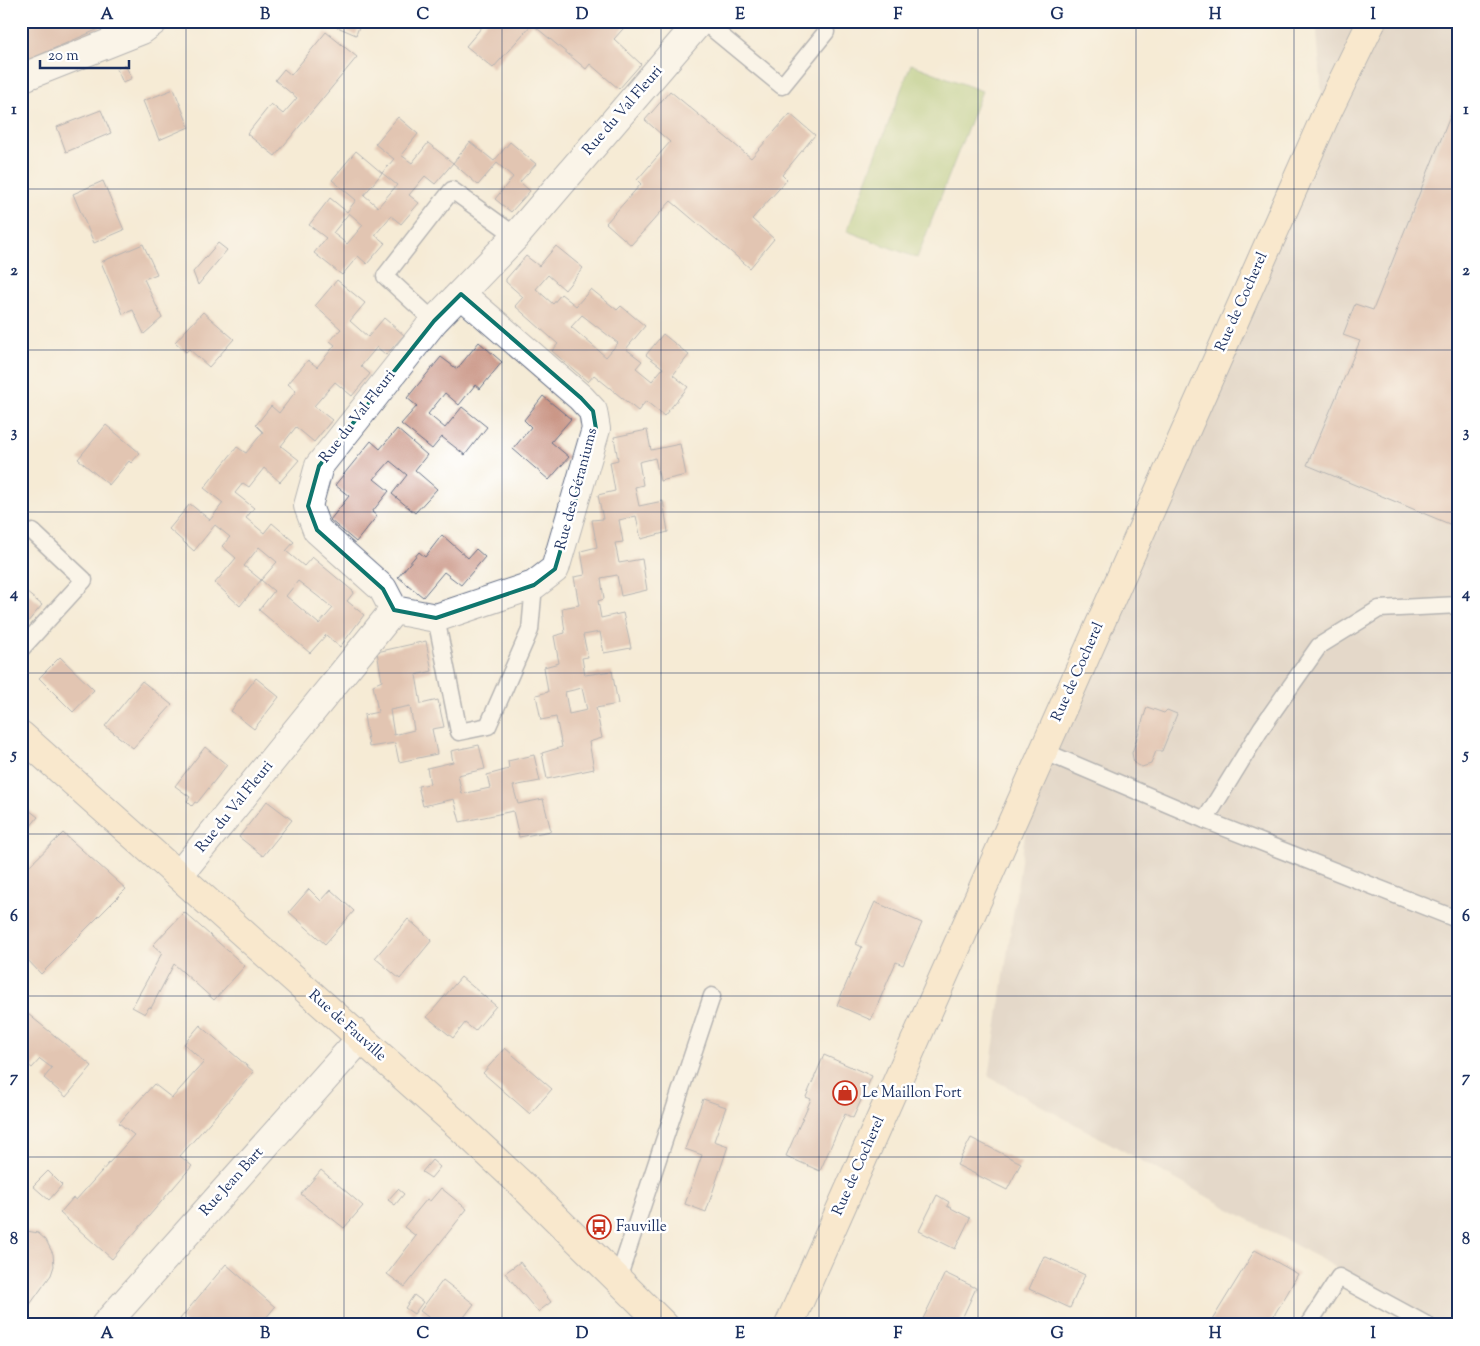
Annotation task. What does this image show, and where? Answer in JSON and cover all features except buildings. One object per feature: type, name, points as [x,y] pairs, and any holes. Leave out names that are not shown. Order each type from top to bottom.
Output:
[{"type":"street","points":[[21,78],[134,34],[154,21]]},
{"type":"street","name":"Rue du Val Fleuri","points":[[179,875],[394,610],[383,589],[317,530],[308,506],[319,466],[434,321],[516,236],[701,21]]},
{"type":"street","name":"Rue de Cocherel","points":[[789,1325],[1324,119],[1372,21]]},
{"type":"street","name":"Rue des Géraniums","points":[[394,610],[436,618],[534,586],[555,569],[596,429],[593,411],[462,294]]},
{"type":"street","name":"Rue de Fauville","points":[[21,735],[521,1184],[664,1325]]},
{"type":"street","name":"Rue Jean Bart","points":[[105,1325],[360,1039]]},
{"type":"lane","points":[[701,21],[782,86],[826,32]]},
{"type":"lane","points":[[434,321],[385,276],[452,190],[516,236]]},
{"type":"lane","points":[[21,649],[84,580],[33,532]]},
{"type":"lane","points":[[436,618],[459,732],[488,726],[530,630],[534,586]]},
{"type":"lane","points":[[1205,820],[1262,727],[1319,646],[1379,609],[1459,605]]},
{"type":"lane","points":[[1043,751],[1205,820],[1459,920]]},
{"type":"lane","points":[[618,1279],[712,996]]},
{"type":"lane","points":[[1308,1325],[1340,1277],[1427,1325]]},
{"type":"highlighted area","points":[[461,294],[581,398],[593,411],[596,429],[555,569],[534,585],[436,618],[394,610],[383,589],[317,530],[308,506],[319,466],[434,321]]},
{"type":"shaded area","points":[[1316,21],[1459,21],[1459,1325],[1441,1325],[989,1077],[1025,834],[1068,695],[1324,119]]},
{"type":"green space","points":[[911,64],[982,91],[917,258],[847,231]]},
{"type":"place","name":"Le Maillon Fort","points":[[845,1093]]},
{"type":"place","name":"Fauville","points":[[599,1227]]}]
